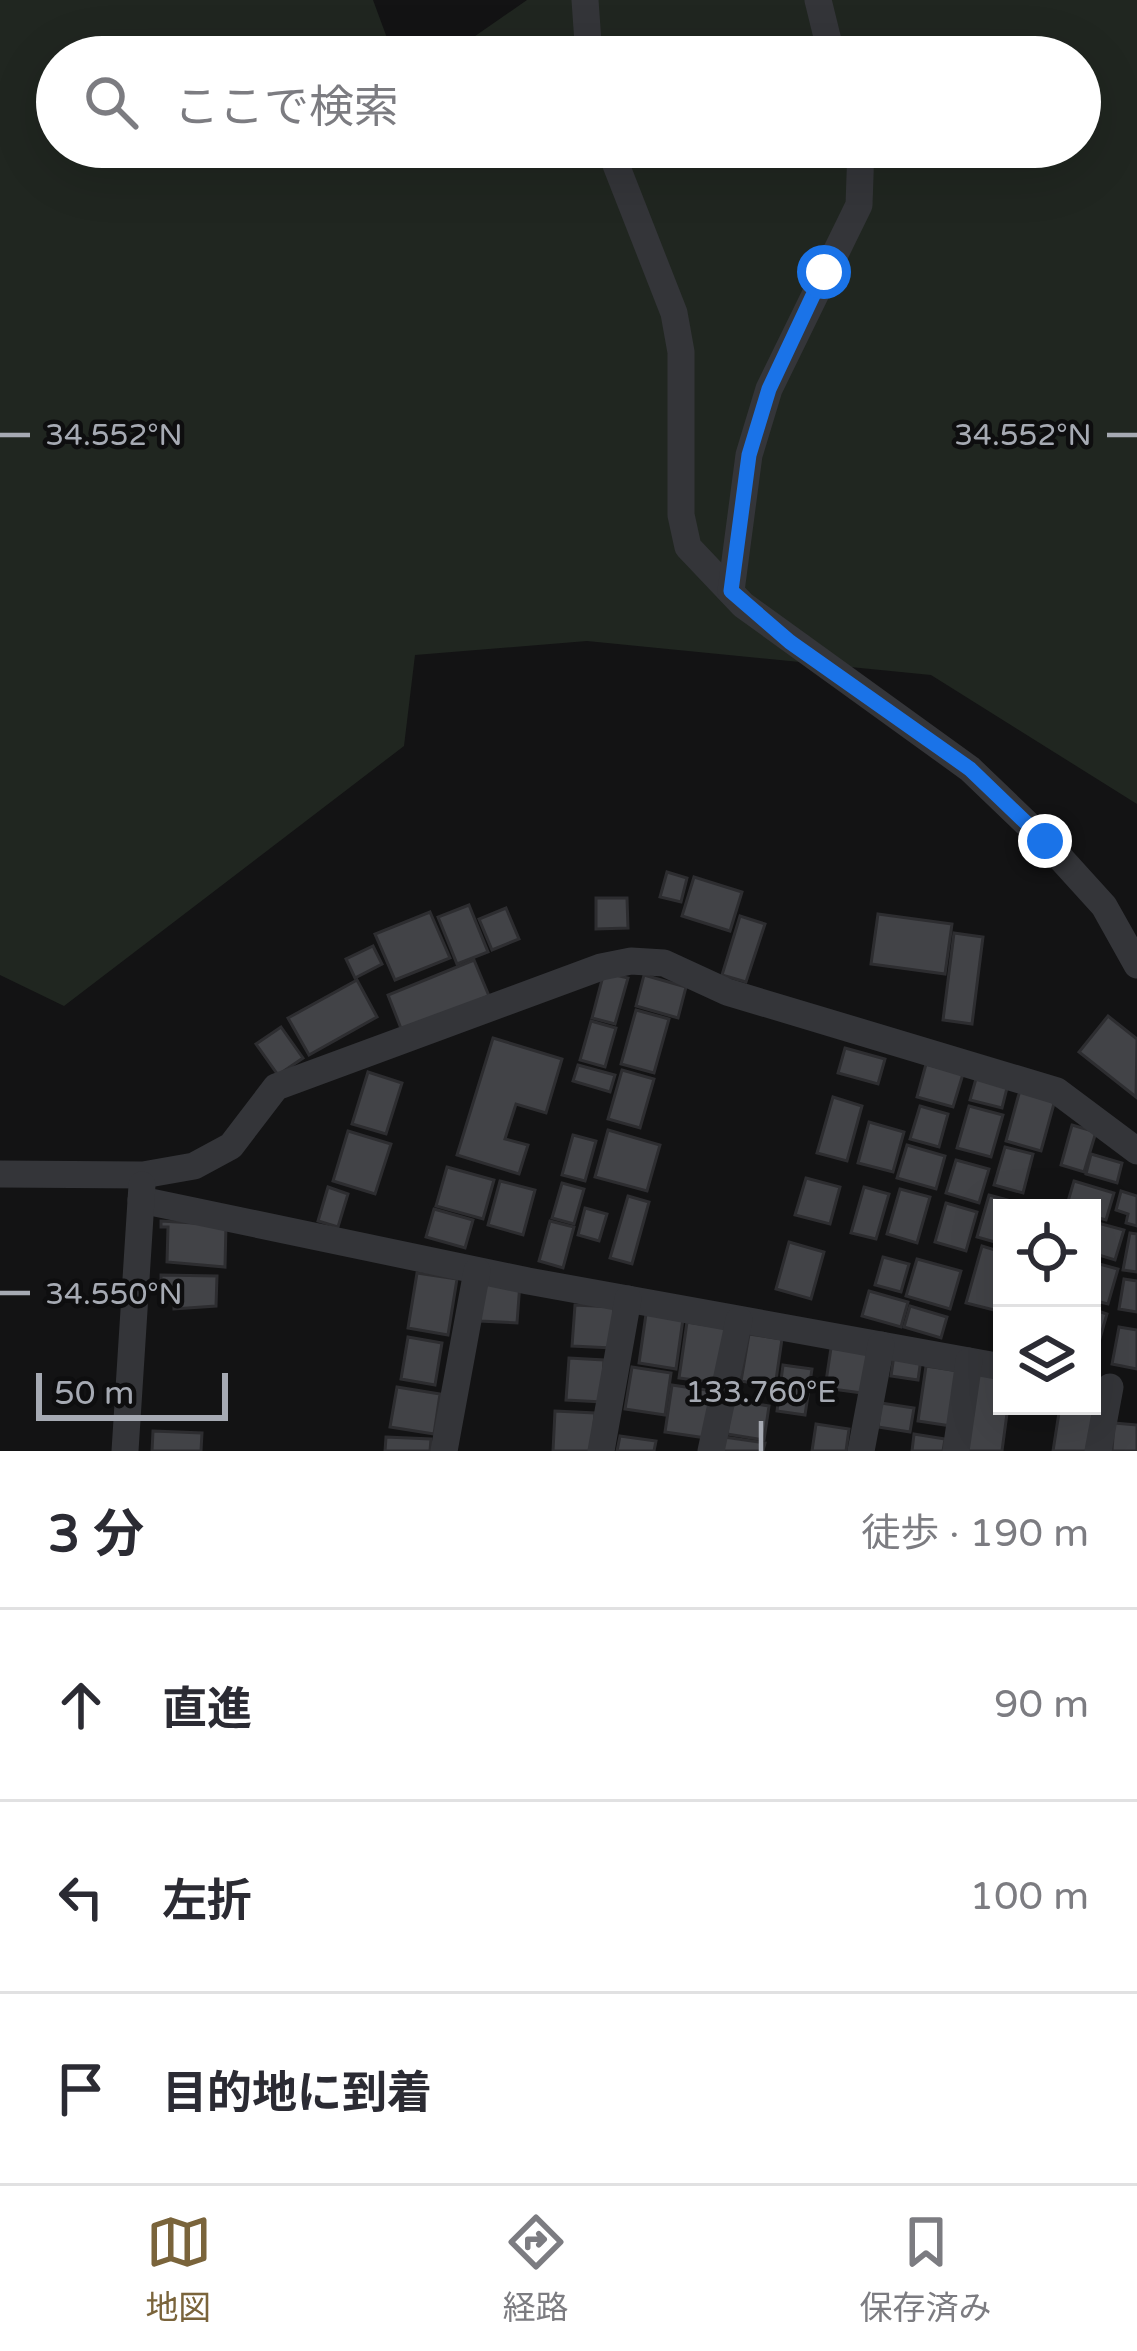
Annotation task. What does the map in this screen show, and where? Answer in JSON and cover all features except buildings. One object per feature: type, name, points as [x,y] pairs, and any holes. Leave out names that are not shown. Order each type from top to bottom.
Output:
[{"type":"street","points":[[585,0],[588,36]]},
{"type":"street","points":[[818,0],[827,36]]},
{"type":"street","points":[[617,168],[674,313],[681,352],[681,515],[688,547],[790,642],[970,769],[1104,905],[1137,965]]},
{"type":"street","points":[[731,591],[749,455],[769,389],[859,205],[860,168]]},
{"type":"street","points":[[142,1188],[231,1146],[276,1087],[601,967],[632,961],[664,964],[727,992],[1057,1091],[1137,1151]]},
{"type":"street","points":[[0,1174],[142,1188],[477,1271],[993,1365]]},
{"type":"street","points":[[125,1451],[142,1188]]},
{"type":"street","points":[[444,1451],[477,1271]]},
{"type":"street","points":[[601,1451],[628,1300]]},
{"type":"street","points":[[711,1451],[739,1320]]},
{"type":"street","points":[[861,1451],[880,1346]]},
{"type":"street","points":[[956,1451],[969,1361]]},
{"type":"street","points":[[1098,1451],[1113,1387]]},
{"type":"shaded area","points":[[0,0],[373,0],[386,36],[36,36],[36,168],[1101,168],[1101,36],[475,36],[527,0],[1137,0],[1137,804],[931,675],[587,641],[415,655],[404,746],[64,1006],[0,975]]},
{"type":"route","points":[[824,272],[769,389],[749,455],[731,591],[790,642],[970,769],[1045,841]]}]
